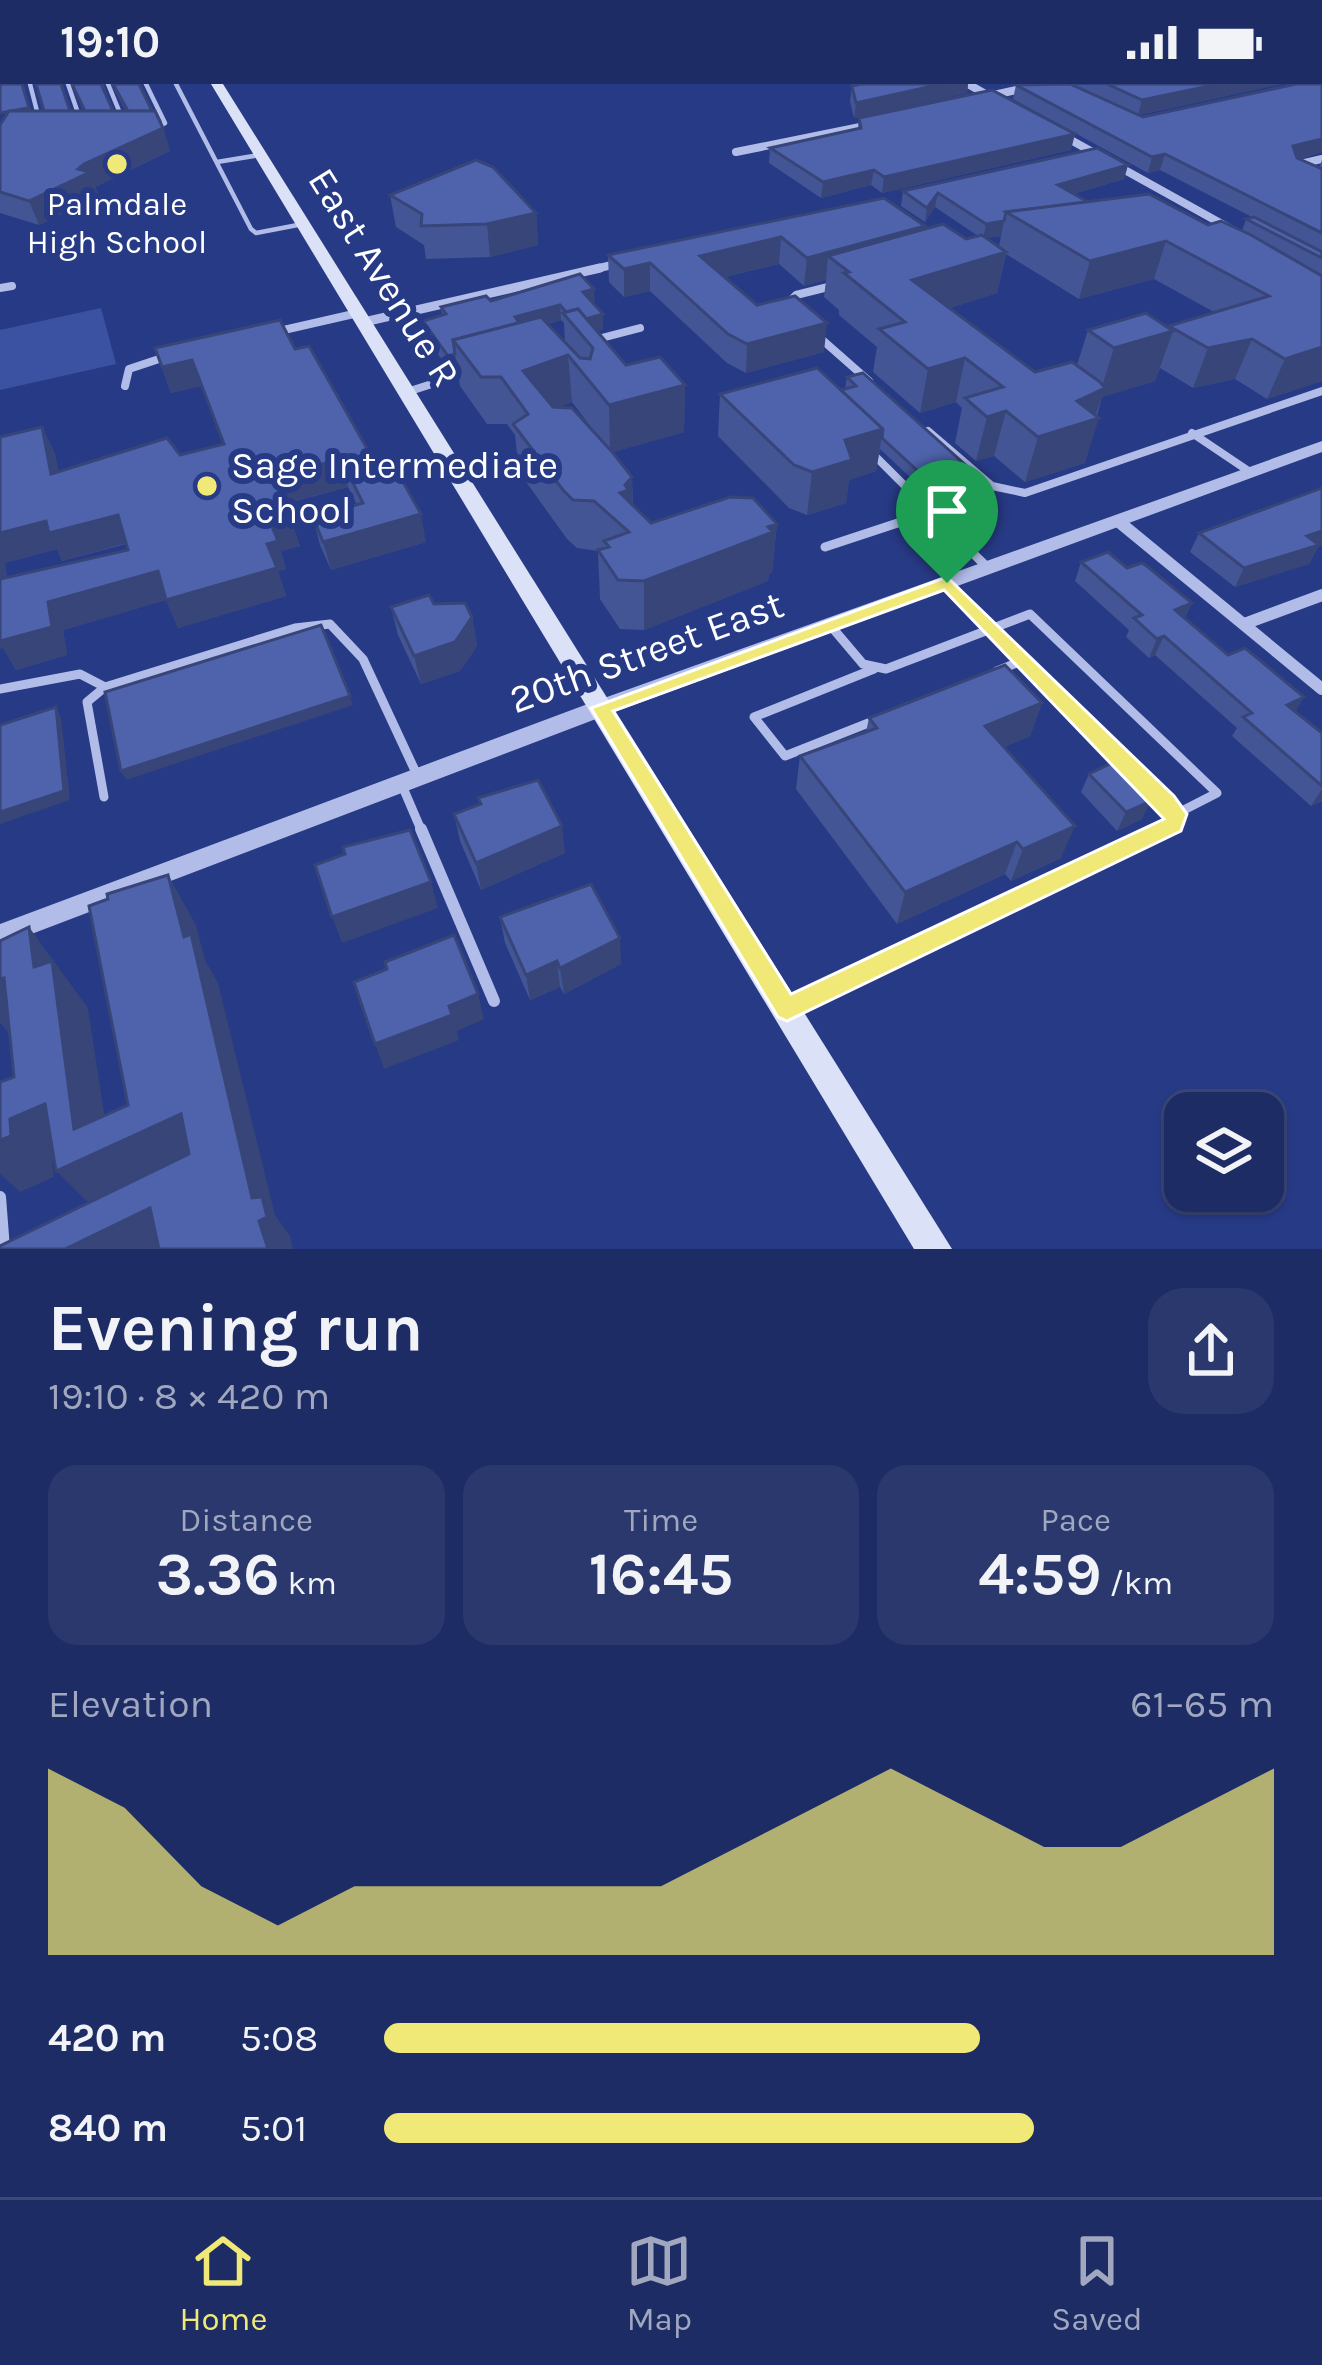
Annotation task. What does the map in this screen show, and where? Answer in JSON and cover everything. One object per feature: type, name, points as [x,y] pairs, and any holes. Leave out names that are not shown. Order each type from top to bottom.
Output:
[{"type":"main road","name":"East Avenue R","points":[[217,84],[934,1249]]},
{"type":"street","points":[[968,84],[1007,105]]},
{"type":"street","points":[[972,101],[1044,84]]},
{"type":"street","points":[[736,152],[893,120]]},
{"type":"street","points":[[1042,124],[1244,236]]},
{"type":"street","points":[[1073,158],[1095,153]]},
{"type":"street","points":[[1308,172],[1294,166],[1322,158]]},
{"type":"street","points":[[361,318],[633,260]]},
{"type":"street","name":"20th Street East","points":[[0,935],[601,708],[1322,446]]},
{"type":"street","points":[[1118,521],[1322,689]]},
{"type":"street","points":[[1244,624],[1322,595]]},
{"type":"lane","points":[[22,125],[41,124],[30,84]]},
{"type":"lane","points":[[62,124],[82,124],[68,84]]},
{"type":"lane","points":[[104,125],[126,126],[108,84]]},
{"type":"lane","points":[[141,127],[165,127],[146,84]]},
{"type":"lane","points":[[176,84],[256,233],[303,224]]},
{"type":"lane","points":[[217,162],[260,155]]},
{"type":"lane","points":[[1150,198],[1166,194]]},
{"type":"lane","points":[[787,309],[787,300],[796,295],[842,283]]},
{"type":"lane","points":[[0,288],[13,286]]},
{"type":"lane","points":[[260,335],[361,318]]},
{"type":"lane","points":[[802,322],[879,389]]},
{"type":"lane","points":[[572,345],[640,328]]},
{"type":"lane","points":[[125,386],[129,370],[180,353]]},
{"type":"lane","points":[[407,392],[486,368]]},
{"type":"lane","points":[[926,430],[992,486],[1024,493],[1322,392]]},
{"type":"lane","points":[[1192,433],[1250,472]]},
{"type":"lane","points":[[855,438],[988,568]]},
{"type":"lane","points":[[825,547],[928,513]]},
{"type":"lane","points":[[947,583],[1176,814]]},
{"type":"lane","points":[[787,1009],[1173,824],[1176,814],[1217,793],[1030,614],[754,717],[785,756],[894,712]]},
{"type":"lane","points":[[104,797],[87,702],[104,687],[295,628],[330,624],[363,659],[494,1001]]},
{"type":"lane","points":[[830,625],[863,664],[874,669]]},
{"type":"lane","points":[[981,677],[1024,660]]},
{"type":"lane","points":[[0,689],[80,674],[104,687]]},
{"type":"lane","points":[[0,1197],[4,1249]]},
{"type":"shaded area","points":[[101,308],[116,364],[0,390],[0,330]]},
{"type":"building","points":[[0,84],[22,84],[30,111],[0,113]]},
{"type":"building","points":[[36,84],[61,84],[70,111],[44,111]]},
{"type":"building","points":[[72,84],[101,84],[113,111],[85,111]]},
{"type":"building","points":[[113,84],[139,84],[152,111],[128,111]]},
{"type":"building","points":[[942,84],[856,103],[852,86]]},
{"type":"building","points":[[1070,84],[1143,117],[1296,84],[1322,84],[1322,139],[1293,146],[1297,158],[1322,169],[1322,233],[1165,154],[1152,157],[1016,85]]},
{"type":"building","points":[[1107,84],[1219,84],[1142,100]]},
{"type":"building","points":[[992,90],[1075,134],[884,177],[874,170],[823,182],[770,148],[861,128],[859,118]]},
{"type":"building","points":[[9,111],[155,111],[163,128],[84,164],[78,169],[90,172],[29,201],[0,192],[0,125]]},
{"type":"building","points":[[1097,148],[1128,165],[1058,185],[1088,202],[1006,212],[1004,221],[986,224],[938,193],[927,208],[903,191]]},
{"type":"building","points":[[476,160],[493,167],[536,213],[487,224],[421,226],[422,214],[390,195]]},
{"type":"building","points":[[1149,194],[1208,225],[1221,221],[1251,235],[1322,276],[1322,347],[1285,359],[1252,339],[1208,348],[1169,326],[1269,296],[1166,241],[1090,261],[1006,212]]},
{"type":"building","points":[[884,198],[925,226],[807,258],[781,237],[700,256],[757,305],[795,296],[827,323],[747,344],[728,334],[650,263],[624,269],[608,255]]},
{"type":"building","points":[[1254,217],[1322,252],[1322,258],[1246,219]]},
{"type":"building","points":[[943,224],[966,239],[982,235],[1006,252],[912,280],[1035,372],[1072,362],[1100,382],[1105,388],[1077,401],[1099,418],[1038,437],[1006,411],[987,417],[965,398],[1003,387],[965,358],[928,369],[879,329],[905,322],[828,256]]},
{"type":"building","points":[[580,274],[594,289],[583,292],[603,314],[586,319],[578,309],[566,312],[560,305],[515,317],[519,323],[453,340],[455,354],[448,356],[423,321],[446,314],[441,307],[486,296],[491,301]]},
{"type":"building","points":[[578,309],[626,365],[660,357],[685,385],[609,405],[568,355],[523,371],[553,407],[572,408],[613,453],[632,477],[625,485],[629,490],[620,493],[651,523],[730,497],[753,498],[777,524],[768,527],[773,532],[644,581],[618,580],[598,550],[609,547],[604,541],[629,532],[594,501],[573,500],[563,490],[513,424],[528,414],[501,377],[481,377],[453,340],[541,317],[580,358],[590,359],[593,348],[563,313]]},
{"type":"building","points":[[1146,313],[1173,331],[1114,348],[1088,330]]},
{"type":"building","points":[[280,320],[295,349],[309,346],[378,468],[393,464],[421,514],[323,542],[313,517],[363,503],[341,459],[274,477],[291,518],[271,524],[278,541],[267,544],[277,568],[166,600],[158,571],[48,602],[52,627],[0,641],[0,579],[128,550],[118,515],[49,533],[46,521],[0,533],[0,437],[42,427],[51,474],[167,438],[180,455],[224,444],[192,360],[162,367],[155,348]]},
{"type":"building","points":[[817,368],[883,429],[845,440],[852,460],[812,472],[794,465],[720,394]]},
{"type":"building","points":[[863,373],[971,470],[931,483],[882,438],[883,429],[841,390],[856,386],[847,377]]},
{"type":"building","points":[[1322,488],[1322,531],[1307,536],[1319,545],[1244,568],[1199,533]]},
{"type":"building","points":[[1108,552],[1127,568],[1142,563],[1148,567],[1192,603],[1175,610],[1228,655],[1245,648],[1304,697],[1287,705],[1322,733],[1322,786],[1243,717],[1252,713],[1164,636],[1157,639],[1134,618],[1142,615],[1081,562]]},
{"type":"building","points":[[429,595],[434,604],[465,603],[472,617],[455,642],[414,656],[391,607]]},
{"type":"building","points":[[321,625],[350,696],[121,771],[105,692]]},
{"type":"building","points":[[1005,665],[1042,703],[985,726],[1075,826],[1023,849],[1017,842],[905,892],[800,756],[877,728],[869,718]]},
{"type":"building","points":[[56,707],[64,791],[0,812],[0,725]]},
{"type":"building","points":[[1114,762],[1151,801],[1126,812],[1089,774]]},
{"type":"building","points":[[538,780],[562,826],[476,863],[454,814],[481,804],[478,798]]},
{"type":"building","points":[[410,830],[431,882],[332,917],[315,865],[345,854],[343,847]]},
{"type":"building","points":[[168,875],[184,937],[191,934],[252,1198],[262,1197],[267,1217],[259,1221],[268,1249],[159,1249],[150,1208],[65,1249],[0,1249],[189,1154],[181,1114],[56,1171],[45,1104],[10,1119],[11,1136],[0,1140],[0,1082],[14,1077],[4,978],[0,979],[0,941],[29,927],[34,967],[52,961],[74,1129],[128,1105],[89,906],[108,899],[107,894]]},
{"type":"building","points":[[591,884],[620,938],[560,968],[557,961],[526,975],[500,917]]},
{"type":"building","points":[[454,935],[478,994],[449,1006],[452,1015],[375,1044],[354,982],[387,969],[385,962]]},
{"type":"place","name":"Palmdale High School","points":[[117,164]]},
{"type":"place","name":"Sage Intermediate School","points":[[207,486]]},
{"type":"route","points":[[947,583],[1166,802],[1176,814],[1173,824],[787,1009],[601,708],[947,583]]}]
